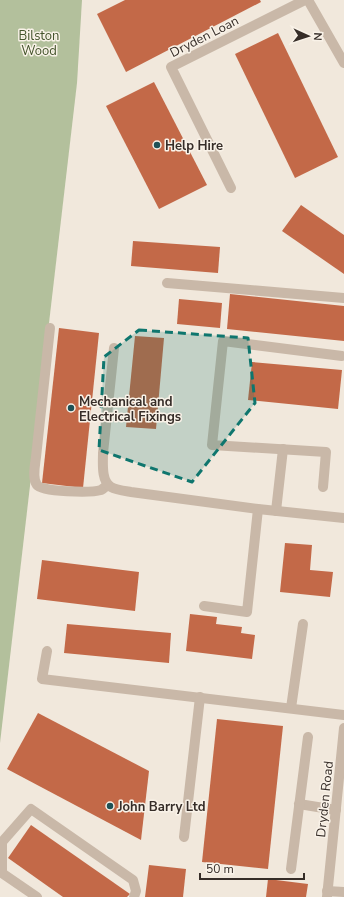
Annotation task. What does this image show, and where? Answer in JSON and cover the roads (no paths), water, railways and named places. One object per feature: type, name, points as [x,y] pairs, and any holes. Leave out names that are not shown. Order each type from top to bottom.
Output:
[{"type":"street","name":"Dryden Loan","points":[[231,188],[171,67],[305,0]]},
{"type":"street","points":[[308,0],[344,63]]},
{"type":"street","points":[[167,283],[344,298]]},
{"type":"street","points":[[50,328],[36,457],[36,483],[40,488],[92,491],[102,490],[108,485]]},
{"type":"street","points":[[323,487],[326,452],[212,445],[223,341],[342,356]]},
{"type":"street","points":[[114,348],[103,453],[103,468],[106,480],[111,488],[258,509],[344,518]]},
{"type":"street","points":[[276,511],[283,449]]},
{"type":"street","points":[[204,606],[247,612],[258,509]]},
{"type":"street","points":[[291,708],[302,624]]},
{"type":"street","points":[[47,651],[42,679],[344,715]]},
{"type":"street","points":[[184,837],[200,697]]},
{"type":"street","name":"Dryden Road","points":[[327,894],[336,810],[342,780],[344,728]]},
{"type":"street","points":[[291,869],[308,737]]},
{"type":"street","points":[[299,804],[336,810]]},
{"type":"street","points":[[37,897],[2,872],[2,842],[31,809],[133,880],[136,891],[134,897]]},
{"type":"street","points":[[327,894],[344,892]]},
{"type":"place","name":"Help Hire","points":[[157,145]]},
{"type":"place","name":"Mechanical and Electrical Fixings","points":[[71,408]]},
{"type":"place","name":"John Barry Ltd","points":[[110,806]]},
{"type":"park label","name":"Bilston Wood","points":[[39,42]]}]
